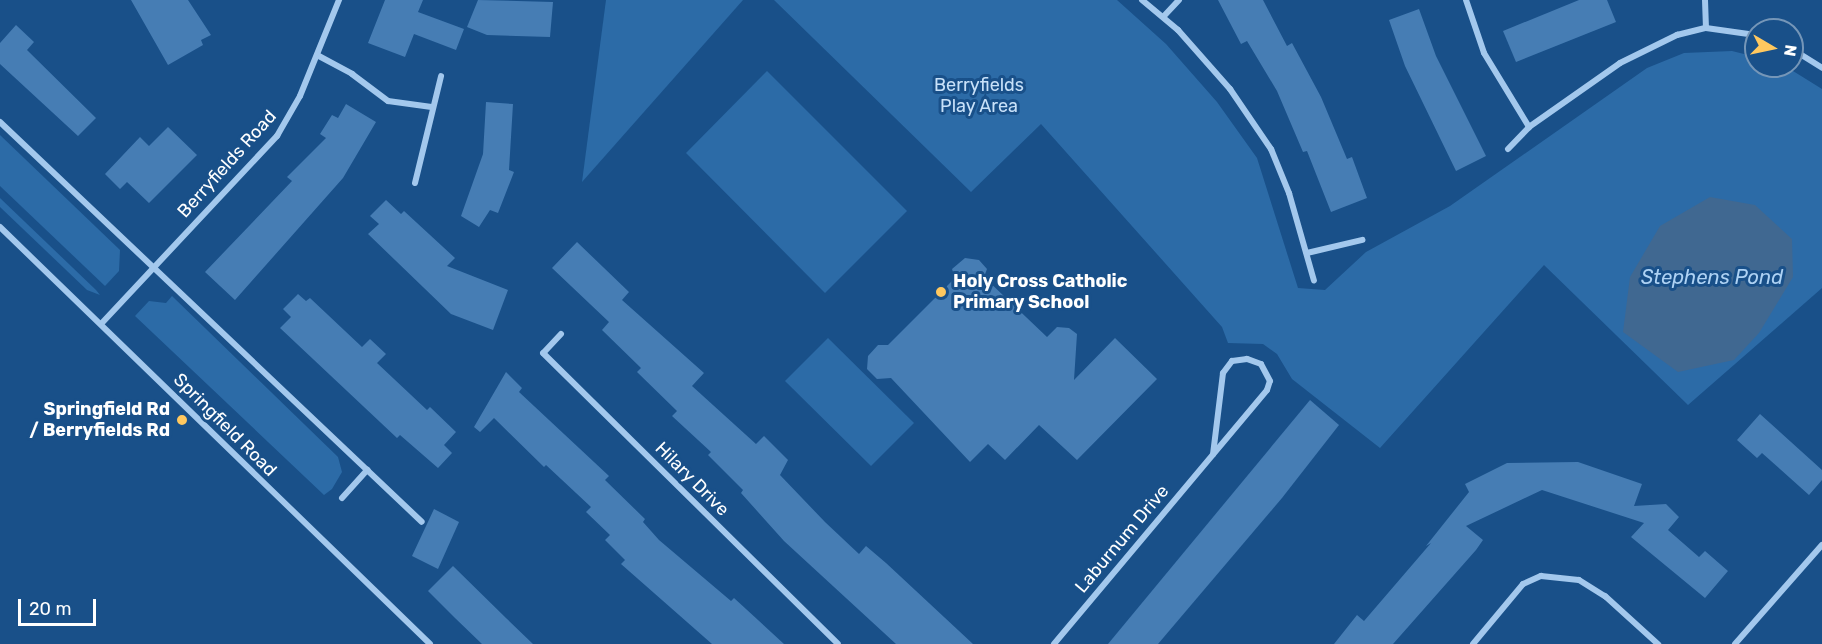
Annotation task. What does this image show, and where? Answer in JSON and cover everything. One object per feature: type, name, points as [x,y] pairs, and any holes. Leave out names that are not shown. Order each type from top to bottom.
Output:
[{"type":"street","name":"Berryfields Road","points":[[101,324],[277,136],[317,55],[339,0]]},
{"type":"street","points":[[1142,0],[1164,16],[1230,89],[1271,149],[1307,253],[1314,281]]},
{"type":"street","points":[[1164,16],[1179,0]]},
{"type":"street","points":[[1466,0],[1484,53],[1529,127]]},
{"type":"street","points":[[1705,0],[1706,28]]},
{"type":"street","points":[[1508,149],[1529,127],[1620,63],[1677,35],[1706,28],[1744,33]]},
{"type":"street","points":[[317,55],[352,74],[388,101],[432,107]]},
{"type":"street","points":[[1804,57],[1822,68]]},
{"type":"street","points":[[415,183],[441,76]]},
{"type":"street","points":[[0,122],[422,522]]},
{"type":"street","name":"Springfield Road","points":[[0,227],[430,644]]},
{"type":"street","points":[[1307,253],[1362,240]]},
{"type":"street","name":"Hilary Drive","points":[[561,334],[543,353],[838,644]]},
{"type":"street","name":"Laburnum Drive","points":[[1054,644],[1267,390],[1270,381],[1261,364],[1247,359],[1232,361],[1223,372],[1213,454]]},
{"type":"street","points":[[342,498],[367,470]]},
{"type":"street","points":[[1735,644],[1822,546]]},
{"type":"street","points":[[1473,644],[1523,584],[1541,576],[1579,580],[1605,596],[1658,644]]},
{"type":"green space","points":[[606,0],[743,0],[582,182]]},
{"type":"green space","name":"Berryfields Play Area","points":[[774,0],[1117,0],[1166,44],[1217,102],[1257,158],[1298,288],[1325,290],[1366,252],[1450,206],[1647,68],[1684,53],[1732,51],[1744,54],[1744,78],[1804,78],[1822,89],[1822,288],[1688,405],[1544,265],[1380,448],[1292,379],[1277,354],[1263,344],[1228,343],[1222,327],[1041,124],[971,192]]},
{"type":"green space","points":[[767,71],[907,211],[825,293],[686,153]]},
{"type":"green space","points":[[0,135],[120,250],[119,271],[105,286],[0,186]]},
{"type":"green space","points":[[0,198],[100,295],[87,290],[0,207]]},
{"type":"green space","points":[[172,296],[338,457],[342,472],[332,489],[324,495],[135,316],[149,301],[166,303]]},
{"type":"green space","points":[[828,338],[914,423],[871,466],[785,381]]},
{"type":"water","name":"Stephens Pond","points":[[1710,197],[1755,205],[1792,239],[1793,277],[1759,333],[1734,360],[1678,372],[1623,332],[1630,277],[1660,226]]},
{"type":"building","points":[[131,0],[188,0],[211,35],[201,40],[203,45],[168,65]]},
{"type":"building","points":[[385,0],[423,0],[418,12],[464,29],[456,50],[414,34],[405,57],[368,43]]},
{"type":"building","points":[[478,0],[553,2],[550,37],[487,35],[467,27]]},
{"type":"building","points":[[1218,0],[1263,0],[1287,46],[1292,43],[1321,97],[1347,159],[1352,157],[1367,198],[1331,212],[1307,151],[1303,152],[1277,91],[1247,41],[1241,44]]},
{"type":"building","points":[[1579,0],[1607,0],[1616,22],[1516,62],[1503,31]]},
{"type":"building","points":[[1419,9],[1436,56],[1486,156],[1456,171],[1405,66],[1389,20]]},
{"type":"building","points":[[16,25],[34,42],[27,50],[96,118],[78,136],[0,64],[0,43]]},
{"type":"building","points":[[486,102],[513,104],[509,170],[514,172],[498,213],[490,210],[479,227],[461,216],[483,154]]},
{"type":"building","points":[[346,104],[376,122],[343,178],[235,300],[205,272],[292,181],[287,177],[326,138],[320,134],[332,115],[338,118]]},
{"type":"building","points":[[168,127],[197,155],[149,203],[127,182],[120,189],[105,174],[140,137],[149,146]]},
{"type":"building","points":[[386,200],[401,214],[404,211],[455,258],[447,266],[508,290],[493,330],[451,314],[368,234],[379,224],[370,216]]},
{"type":"building","points":[[577,242],[629,292],[622,300],[704,373],[692,386],[756,444],[764,436],[788,460],[780,475],[825,522],[859,554],[866,546],[973,644],[896,644],[784,541],[741,493],[743,490],[708,455],[711,452],[672,416],[677,411],[637,372],[641,368],[602,330],[609,322],[552,268]]},
{"type":"building","points":[[965,258],[979,260],[987,269],[984,277],[1047,337],[1057,327],[1069,328],[1077,334],[1074,380],[1115,338],[1157,379],[1077,460],[1039,425],[1005,460],[988,444],[970,462],[891,378],[877,379],[867,369],[868,356],[878,345],[888,345],[955,278],[952,269]]},
{"type":"building","points":[[298,294],[306,301],[310,298],[362,347],[370,339],[386,354],[377,363],[427,410],[430,407],[456,432],[444,445],[452,453],[438,468],[400,435],[397,438],[280,328],[291,317],[283,309]]},
{"type":"building","points":[[506,372],[522,388],[519,392],[609,476],[605,480],[645,519],[643,522],[659,540],[731,601],[734,598],[784,644],[712,644],[621,564],[625,560],[605,540],[610,535],[586,512],[591,507],[546,465],[544,467],[494,418],[480,432],[474,427]]},
{"type":"building","points":[[1310,400],[1339,425],[1282,498],[1158,644],[1108,644]]},
{"type":"building","points":[[1760,414],[1822,470],[1822,480],[1809,495],[1762,453],[1757,458],[1737,440]]},
{"type":"building","points":[[1578,462],[1642,484],[1634,506],[1666,504],[1679,517],[1668,530],[1699,557],[1705,551],[1728,571],[1705,598],[1631,537],[1644,523],[1542,490],[1466,526],[1483,540],[1393,644],[1334,644],[1357,615],[1364,621],[1431,543],[1426,546],[1469,492],[1465,484],[1507,463]]},
{"type":"building","points":[[434,509],[459,522],[438,569],[412,556]]},
{"type":"building","points":[[453,566],[533,644],[482,644],[455,618],[428,591]]},
{"type":"place","name":"Holy Cross Catholic Primary School","points":[[941,292]]},
{"type":"place","name":"Springfield Rd / Berryfields Rd","points":[[182,420]]}]
